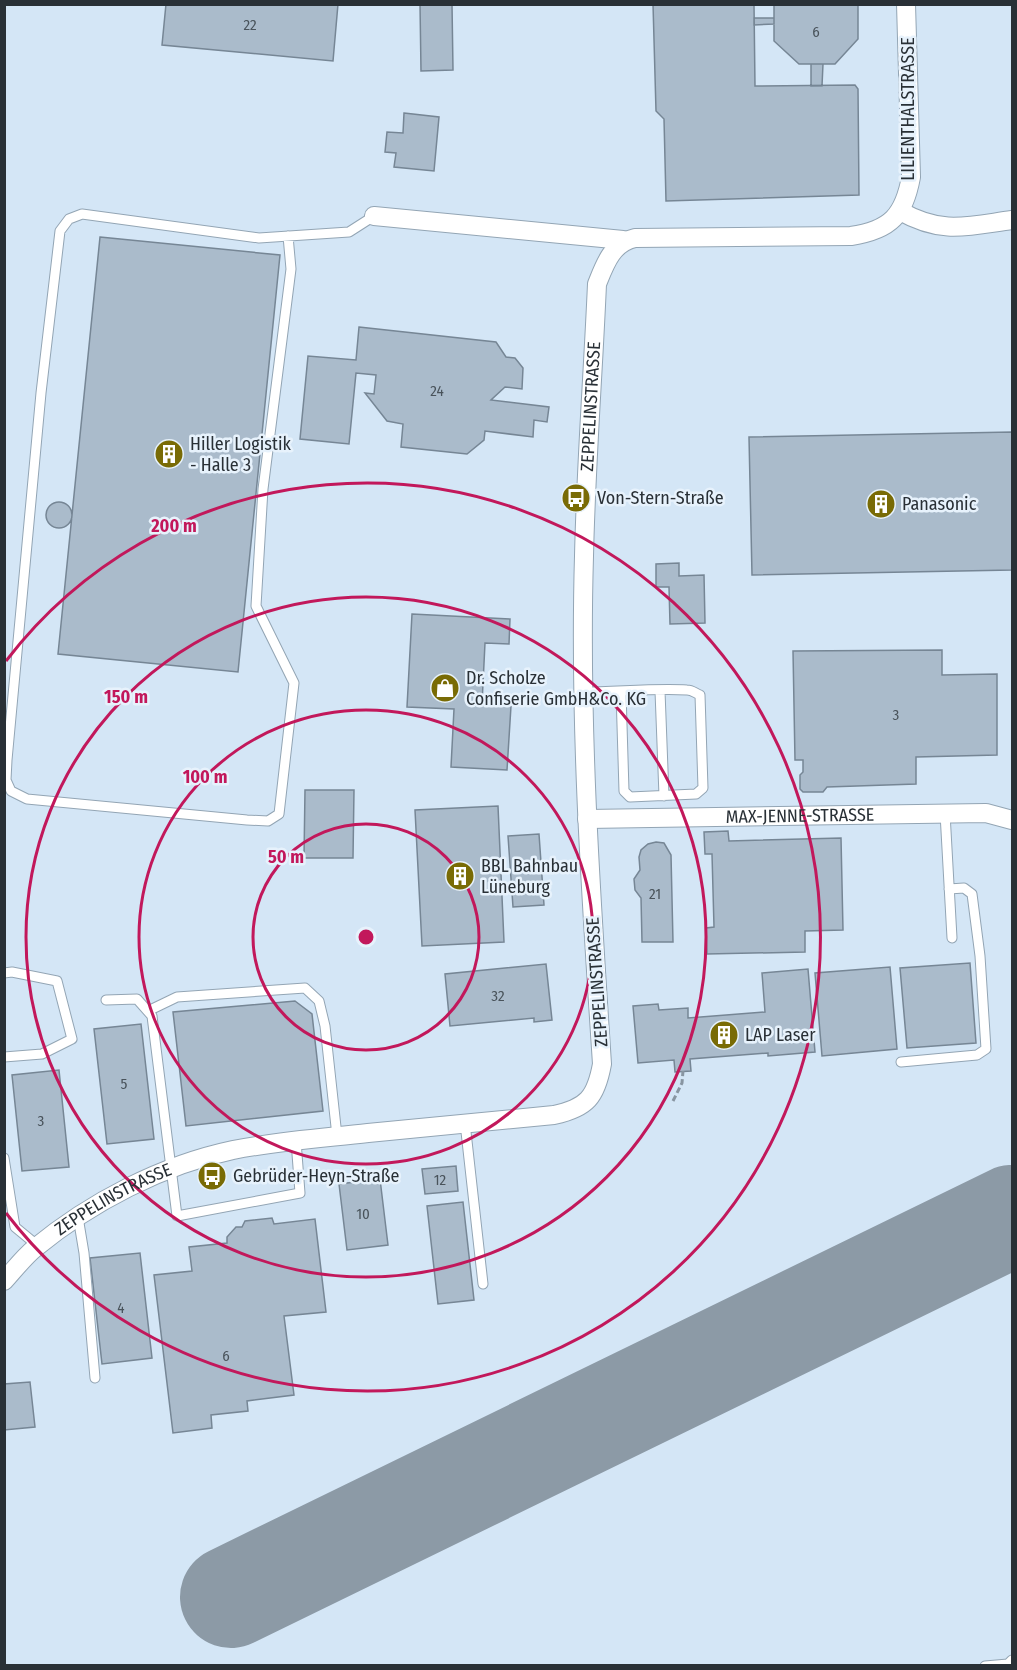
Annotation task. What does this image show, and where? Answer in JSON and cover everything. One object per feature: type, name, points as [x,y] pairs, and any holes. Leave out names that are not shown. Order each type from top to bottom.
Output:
[{"type":"street","name":"LILIENTHALSTRASSE","points":[[900,212],[908,195],[911,177],[906,4]]},
{"type":"street","points":[[374,216],[623,240],[851,236],[883,228],[900,212],[927,225],[943,228],[1012,220]]},
{"type":"street","name":"ZEPPELINSTRASSE","points":[[4,1281],[38,1246],[78,1217],[107,1199],[189,1162],[233,1150],[296,1141],[554,1115],[574,1111],[589,1098],[598,1083],[602,1064],[587,819],[584,556],[597,284],[607,258],[623,240]]},
{"type":"street","name":"MAX-JENNE-STRASSE","points":[[587,819],[986,813],[1012,820]]},
{"type":"lane","points":[[288,236],[291,269],[263,489],[256,606],[294,683],[279,814],[268,821],[248,820],[27,799],[11,791],[6,780],[7,760],[41,393],[60,231],[69,219],[82,214],[259,238],[288,236],[349,232],[374,216]]},
{"type":"lane","points":[[584,693],[690,690],[700,695],[703,788],[696,794],[630,797],[624,791],[621,692]]},
{"type":"lane","points":[[660,691],[664,795]]},
{"type":"lane","points":[[945,813],[952,938]]},
{"type":"lane","points":[[901,1062],[977,1055],[986,1049],[980,956],[972,894],[964,888],[949,889]]},
{"type":"lane","points":[[4,973],[12,972],[57,981],[72,1039],[42,1054],[4,1057]]},
{"type":"lane","points":[[148,1011],[177,997],[305,988],[319,1001],[325,1026],[337,1136]]},
{"type":"lane","points":[[106,1000],[137,999],[152,1016],[177,1216],[300,1193],[296,1141]]},
{"type":"lane","points":[[465,1123],[483,1284]]},
{"type":"lane","points":[[4,1158],[15,1227],[38,1246]]},
{"type":"lane","points":[[78,1217],[84,1253],[95,1378]]},
{"type":"lane","points":[[985,1665],[1010,1663]]},
{"type":"path","points":[[673,1101],[682,1083],[683,1071]]},
{"type":"building","points":[[166,4],[338,4],[333,61],[162,45]]},
{"type":"building","points":[[420,4],[452,4],[453,70],[421,71]]},
{"type":"building","points":[[653,4],[754,4],[755,86],[855,85],[858,89],[859,195],[666,201],[664,119],[656,111]]},
{"type":"building","points":[[775,4],[858,4],[858,39],[835,64],[799,64],[774,41]]},
{"type":"building","points":[[754,18],[774,18],[774,24],[754,25]]},
{"type":"building","points":[[811,64],[823,64],[822,86],[811,86]]},
{"type":"building","points":[[404,113],[439,117],[434,171],[394,167],[396,153],[385,152],[387,132],[403,133]]},
{"type":"building","name":"Hiller Logistik - Halle 3","points":[[100,237],[280,255],[238,672],[58,654]]},
{"type":"building","points":[[359,327],[496,342],[506,357],[515,358],[523,368],[522,389],[505,387],[491,400],[549,407],[547,422],[534,420],[533,437],[485,431],[484,440],[467,454],[401,447],[403,424],[387,421],[365,393],[374,394],[376,375],[356,373],[349,444],[300,439],[308,356],[356,360]]},
{"type":"building","name":"Panasonic","points":[[1012,432],[1012,570],[752,575],[749,437]]},
{"type":"building","points":[[59,502],[68,506],[72,515],[68,524],[59,528],[50,524],[46,515],[50,506]]},
{"type":"building","points":[[679,563],[679,576],[704,575],[705,623],[670,624],[669,587],[656,587],[656,564]]},
{"type":"building","name":"Dr. Scholze Confiserie GmbH&Co. KG","points":[[412,614],[510,619],[509,644],[485,643],[482,704],[511,706],[507,770],[451,767],[454,709],[407,707]]},
{"type":"building","points":[[942,650],[942,675],[997,674],[997,755],[916,757],[916,784],[827,787],[823,792],[803,792],[800,789],[803,760],[795,760],[793,651]]},
{"type":"building","points":[[305,790],[354,790],[353,858],[304,858]]},
{"type":"building","name":"BBL Bahnbau Lüneburg","points":[[498,806],[504,942],[422,946],[415,810]]},
{"type":"building","points":[[728,831],[729,841],[841,838],[843,930],[805,931],[805,952],[707,954],[706,928],[714,927],[712,854],[705,854],[704,832]]},
{"type":"building","points":[[539,834],[544,905],[513,907],[508,836]]},
{"type":"building","points":[[664,843],[671,855],[673,942],[642,942],[641,898],[635,890],[634,879],[640,870],[641,850],[648,844]]},
{"type":"building","points":[[970,963],[976,1043],[907,1048],[900,968]]},
{"type":"building","points":[[546,964],[552,1020],[534,1022],[534,1018],[450,1026],[445,974]]},
{"type":"building","points":[[890,967],[897,1049],[822,1056],[815,973]]},
{"type":"building","name":"LAP Laser","points":[[808,969],[815,1052],[690,1059],[691,1071],[675,1072],[674,1060],[638,1063],[633,1006],[658,1004],[659,1010],[688,1008],[688,1018],[765,1012],[762,973]]},
{"type":"building","points":[[295,1001],[312,1014],[323,1111],[186,1126],[173,1012]]},
{"type":"building","points":[[141,1024],[154,1139],[107,1144],[94,1029]]},
{"type":"building","points":[[59,1070],[69,1167],[22,1171],[12,1075]]},
{"type":"building","points":[[456,1166],[458,1191],[425,1194],[422,1169]]},
{"type":"building","points":[[380,1179],[388,1245],[347,1250],[339,1184]]},
{"type":"building","points":[[463,1202],[474,1300],[438,1304],[427,1206]]},
{"type":"building","points":[[272,1218],[274,1224],[315,1219],[326,1312],[284,1316],[294,1395],[247,1401],[248,1411],[211,1415],[212,1428],[173,1433],[154,1275],[192,1271],[189,1247],[227,1243],[227,1237],[236,1227],[242,1227],[245,1221]]},
{"type":"building","points":[[140,1253],[152,1358],[102,1364],[90,1258]]},
{"type":"building","points":[[30,1382],[35,1427],[4,1430],[4,1384]]},
{"type":"runway","points":[[231,1597],[1012,1216]]},
{"type":"place","name":"Hiller Logistik - Halle 3","points":[[169,454]]},
{"type":"place","name":"Von-Stern-Straße","points":[[576,498]]},
{"type":"place","name":"Panasonic","points":[[881,504]]},
{"type":"place","name":"Dr. Scholze Confiserie GmbH&Co. KG","points":[[445,688]]},
{"type":"place","name":"BBL Bahnbau Lüneburg","points":[[460,876]]},
{"type":"place","name":"LAP Laser","points":[[724,1035]]},
{"type":"place","name":"Gebrüder-Heyn-Straße","points":[[212,1176]]}]
